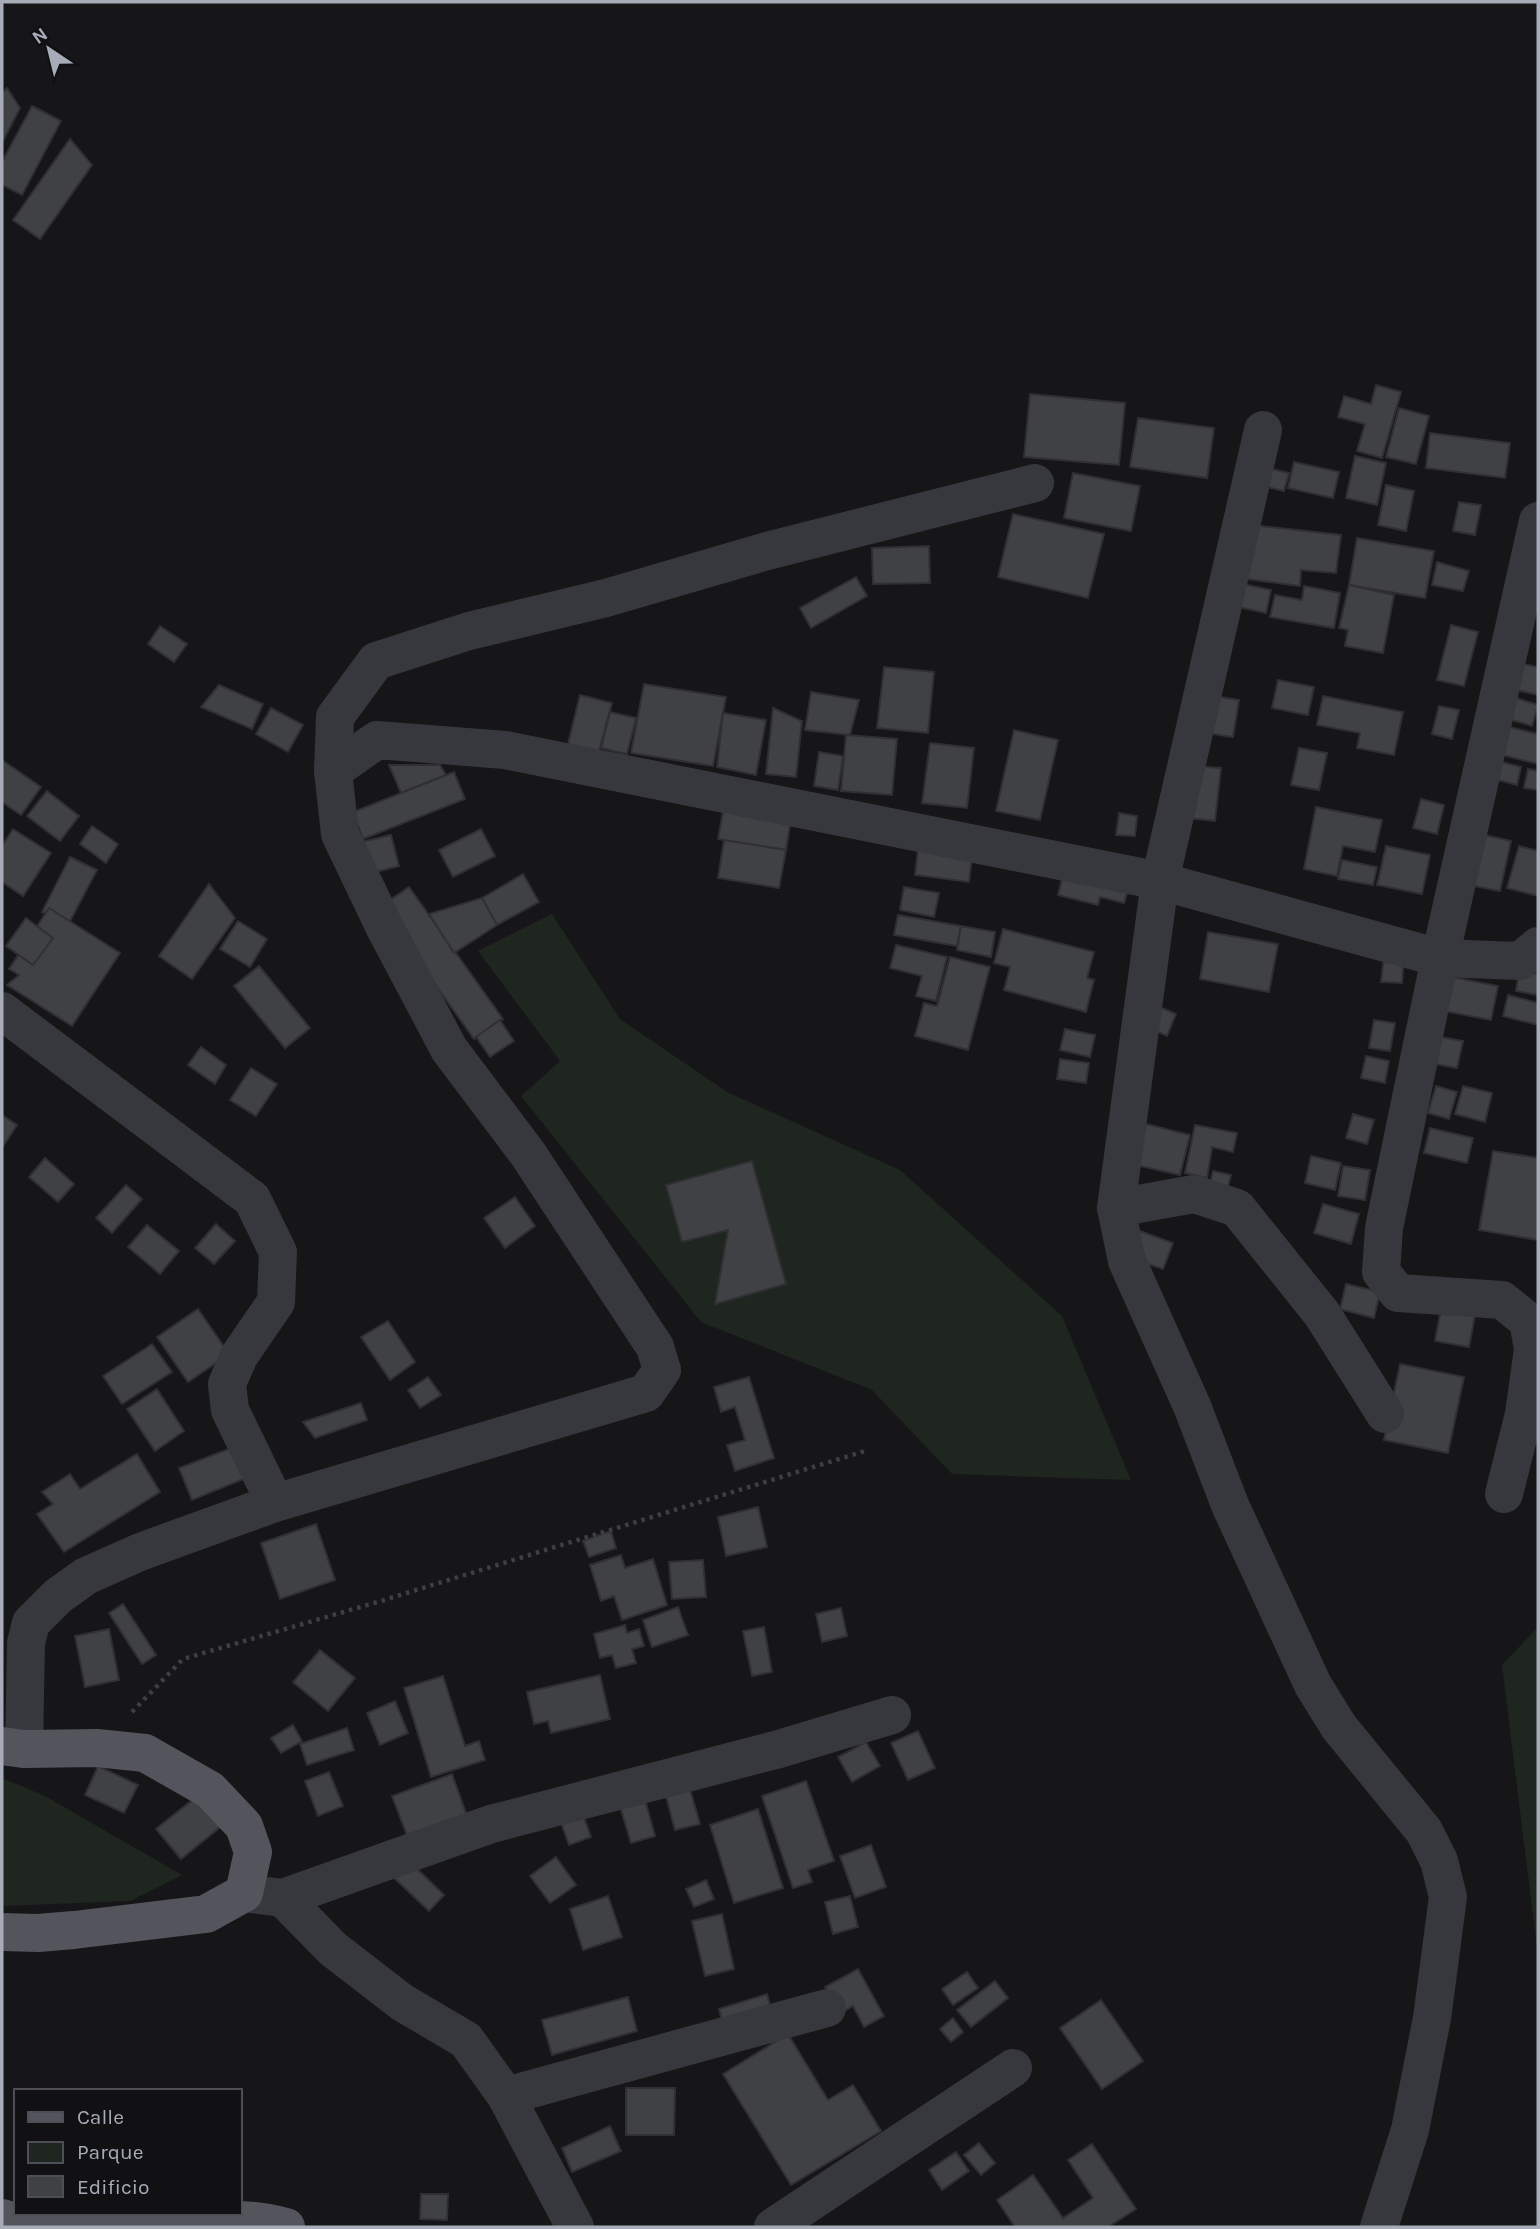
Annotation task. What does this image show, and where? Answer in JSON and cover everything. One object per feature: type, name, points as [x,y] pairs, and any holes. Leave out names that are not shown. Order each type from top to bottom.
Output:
[{"type":"main road","points":[[2,1932],[74,1930],[206,1914],[244,1893],[253,1852],[244,1826],[210,1790],[145,1753],[97,1748],[13,1748]]},
{"type":"main road","points":[[2,2218],[57,2226],[133,2226],[202,2218],[266,2221],[286,2227]]},
{"type":"street","points":[[1263,430],[1160,881],[1116,1208],[1127,1261],[1192,1406],[1230,1505],[1313,1685],[1339,1727],[1424,1830],[1445,1885],[1448,1897],[1432,2018],[1410,2130],[1379,2227]]},
{"type":"street","points":[[13,1748],[31,1623],[58,1596],[86,1576],[140,1552],[275,1503],[646,1393],[662,1370],[655,1347],[528,1154],[449,1049],[384,926],[340,834],[334,771],[335,717],[376,661],[469,631],[606,598],[780,548],[1035,483]]},
{"type":"street","points":[[1504,1494],[1524,1414],[1533,1349],[1528,1321],[1502,1300],[1398,1293],[1381,1272],[1384,1228],[1440,958],[1538,521]]},
{"type":"street","points":[[334,771],[377,740],[505,750],[1160,881],[1440,958],[1520,961],[1538,946]]},
{"type":"street","points":[[2,1011],[252,1199],[278,1252],[276,1302],[239,1356],[227,1384],[230,1410],[275,1503]]},
{"type":"street","points":[[1116,1208],[1194,1194],[1237,1208],[1322,1314],[1385,1414]]},
{"type":"street","points":[[244,1893],[284,1898],[491,1824],[779,1749],[892,1715]]},
{"type":"street","points":[[284,1898],[333,1949],[403,2003],[466,2040],[506,2096],[575,2227]]},
{"type":"street","points":[[506,2096],[827,2008]]},
{"type":"street","points":[[773,2227],[1013,2068]]},
{"type":"path","points":[[97,1748],[183,1660],[865,1451]]},
{"type":"green space","points":[[552,914],[620,1019],[727,1092],[900,1170],[1062,1316],[1131,1480],[952,1474],[872,1390],[701,1322],[521,1096],[560,1061],[478,951]]},
{"type":"green space","points":[[1538,1627],[1538,1956],[1502,1665]]},
{"type":"green space","points":[[2,1778],[45,1796],[182,1875],[130,1901],[2,1906]]},
{"type":"building","points":[[7,88],[20,108],[2,143],[2,93]]},
{"type":"building","points":[[32,106],[61,121],[22,195],[2,185],[2,162]]},
{"type":"building","points":[[70,139],[92,165],[40,239],[13,220]]},
{"type":"building","points":[[1376,385],[1401,392],[1382,458],[1357,451],[1365,424],[1338,417],[1344,396],[1371,404]]},
{"type":"building","points":[[1030,394],[1125,403],[1119,465],[1024,457]]},
{"type":"building","points":[[1399,408],[1429,416],[1416,464],[1386,457]]},
{"type":"building","points":[[1138,418],[1214,428],[1207,478],[1130,467]]},
{"type":"building","points":[[1430,433],[1510,443],[1505,478],[1426,468]]},
{"type":"building","points":[[1355,456],[1386,463],[1377,505],[1346,498]]},
{"type":"building","points":[[1294,462],[1339,472],[1333,498],[1288,488]]},
{"type":"building","points":[[1268,468],[1289,473],[1284,491],[1263,486]]},
{"type":"building","points":[[1073,473],[1140,486],[1131,531],[1064,518]]},
{"type":"building","points":[[1386,485],[1414,491],[1406,531],[1378,525]]},
{"type":"building","points":[[1459,502],[1481,505],[1475,535],[1453,531]]},
{"type":"building","points":[[1013,514],[1104,534],[1088,598],[998,577]]},
{"type":"building","points":[[1252,525],[1341,535],[1336,573],[1301,570],[1300,586],[1246,579]]},
{"type":"building","points":[[1357,538],[1434,551],[1425,598],[1349,585]]},
{"type":"building","points":[[929,546],[930,583],[873,584],[872,548]]},
{"type":"building","points":[[1437,562],[1469,571],[1463,591],[1432,585]]},
{"type":"building","points":[[856,577],[867,596],[811,628],[800,608]]},
{"type":"building","points":[[1243,584],[1271,590],[1266,613],[1238,607]]},
{"type":"building","points":[[1349,585],[1394,595],[1383,653],[1345,646],[1348,630],[1339,628]]},
{"type":"building","points":[[1304,586],[1340,593],[1334,628],[1270,617],[1275,595],[1302,600]]},
{"type":"building","points":[[1451,625],[1478,632],[1464,686],[1437,680]]},
{"type":"building","points":[[160,626],[187,644],[174,662],[148,644]]},
{"type":"building","points":[[1518,663],[1538,667],[1538,695],[1513,689]]},
{"type":"building","points":[[884,667],[934,672],[928,733],[877,728]]},
{"type":"building","points":[[1278,680],[1314,687],[1308,715],[1272,708]]},
{"type":"building","points":[[644,684],[726,697],[713,766],[631,753]]},
{"type":"building","points":[[219,685],[263,704],[252,729],[201,707]]},
{"type":"building","points":[[811,692],[859,700],[850,735],[805,730]]},
{"type":"building","points":[[580,695],[612,703],[599,751],[568,744]]},
{"type":"building","points":[[1214,696],[1239,700],[1233,737],[1207,733]]},
{"type":"building","points":[[1323,696],[1403,712],[1394,755],[1357,748],[1360,733],[1317,725]]},
{"type":"building","points":[[1513,697],[1538,705],[1532,726],[1506,718]]},
{"type":"building","points":[[1439,706],[1459,710],[1452,739],[1432,734]]},
{"type":"building","points":[[271,708],[303,725],[288,752],[256,734]]},
{"type":"building","points":[[773,708],[802,721],[796,777],[766,774]]},
{"type":"building","points":[[610,712],[636,718],[627,754],[601,748]]},
{"type":"building","points":[[723,713],[766,720],[756,775],[717,767]]},
{"type":"building","points":[[1509,727],[1538,734],[1538,764],[1502,755]]},
{"type":"building","points":[[1014,730],[1058,740],[1040,820],[996,811]]},
{"type":"building","points":[[846,735],[897,739],[892,795],[841,791]]},
{"type":"building","points":[[930,743],[974,748],[967,808],[922,803]]},
{"type":"building","points":[[1299,748],[1327,753],[1319,790],[1291,785]]},
{"type":"building","points":[[819,752],[843,756],[838,790],[814,786]]},
{"type":"building","points":[[2,760],[41,787],[21,815],[2,802]]},
{"type":"building","points":[[1498,761],[1521,767],[1517,785],[1494,779]]},
{"type":"building","points":[[389,765],[440,765],[446,775],[401,793]]},
{"type":"building","points":[[1195,766],[1221,768],[1215,821],[1188,818]]},
{"type":"building","points":[[1528,769],[1538,771],[1538,790],[1524,788]]},
{"type":"building","points":[[454,772],[465,799],[363,839],[353,812]]},
{"type":"building","points":[[47,791],[79,816],[60,841],[27,816]]},
{"type":"building","points":[[1421,799],[1444,805],[1437,834],[1413,828]]},
{"type":"building","points":[[725,801],[792,812],[786,850],[718,839]]},
{"type":"building","points":[[1316,807],[1382,820],[1375,852],[1343,846],[1337,876],[1304,869]]},
{"type":"building","points":[[1119,813],[1137,816],[1135,836],[1116,835]]},
{"type":"building","points":[[92,826],[118,844],[106,863],[80,844]]},
{"type":"building","points":[[13,829],[51,853],[23,896],[2,882],[2,846]]},
{"type":"building","points":[[481,829],[495,856],[453,877],[439,850]]},
{"type":"building","points":[[1480,834],[1511,841],[1500,891],[1469,885]]},
{"type":"building","points":[[391,835],[399,866],[364,875],[357,843]]},
{"type":"building","points":[[724,840],[786,850],[779,888],[718,878]]},
{"type":"building","points":[[1386,846],[1430,855],[1422,894],[1377,885]]},
{"type":"building","points":[[1519,846],[1538,851],[1538,896],[1507,888]]},
{"type":"building","points":[[918,850],[972,857],[969,882],[915,875]]},
{"type":"building","points":[[70,857],[97,870],[68,925],[42,912]]},
{"type":"building","points":[[1342,860],[1377,867],[1373,885],[1338,879]]},
{"type":"building","points":[[1065,867],[1130,883],[1124,903],[1100,897],[1098,905],[1058,895]]},
{"type":"building","points":[[523,874],[539,902],[497,925],[482,898]]},
{"type":"building","points":[[209,884],[235,918],[192,979],[159,956]]},
{"type":"building","points":[[409,887],[503,1019],[474,1039],[380,907]]},
{"type":"building","points":[[904,887],[939,893],[934,917],[900,910]]},
{"type":"building","points":[[482,898],[497,925],[454,953],[429,914]]},
{"type":"building","points":[[49,908],[120,953],[72,1026],[7,985],[19,975],[9,969]]},
{"type":"building","points":[[898,915],[961,926],[957,946],[894,935]]},
{"type":"building","points":[[26,918],[53,938],[33,965],[6,946]]},
{"type":"building","points":[[238,921],[267,939],[250,967],[220,949]]},
{"type":"building","points":[[961,926],[995,932],[991,957],[957,950]]},
{"type":"building","points":[[1003,929],[1094,952],[1087,978],[1094,980],[1086,1012],[1004,990],[1010,967],[994,963]]},
{"type":"building","points":[[1208,932],[1278,944],[1269,992],[1200,979]]},
{"type":"building","points":[[896,945],[947,957],[936,1001],[916,996],[922,976],[890,968]]},
{"type":"building","points":[[950,957],[990,967],[968,1050],[915,1036],[924,1003],[937,1006]]},
{"type":"building","points":[[1384,957],[1404,958],[1402,983],[1381,982]]},
{"type":"building","points":[[259,966],[310,1028],[285,1048],[234,986]]},
{"type":"building","points":[[1519,971],[1538,974],[1538,995],[1516,991]]},
{"type":"building","points":[[1447,976],[1498,986],[1491,1020],[1439,1010]]},
{"type":"building","points":[[1508,995],[1538,1003],[1538,1025],[1503,1016]]},
{"type":"building","points":[[1155,1005],[1176,1014],[1167,1036],[1145,1026]]},
{"type":"building","points":[[500,1020],[514,1041],[490,1057],[476,1037]]},
{"type":"building","points":[[1374,1020],[1395,1023],[1390,1051],[1369,1048]]},
{"type":"building","points":[[1065,1029],[1095,1035],[1090,1057],[1060,1050]]},
{"type":"building","points":[[1440,1037],[1463,1041],[1457,1068],[1435,1064]]},
{"type":"building","points":[[201,1047],[226,1065],[215,1084],[188,1065]]},
{"type":"building","points":[[1366,1056],[1389,1061],[1385,1083],[1361,1078]]},
{"type":"building","points":[[1060,1059],[1089,1063],[1086,1083],[1057,1079]]},
{"type":"building","points":[[251,1068],[277,1084],[256,1116],[230,1100]]},
{"type":"building","points":[[1436,1086],[1457,1092],[1449,1119],[1428,1113]]},
{"type":"building","points":[[1463,1086],[1492,1093],[1485,1122],[1455,1114]]},
{"type":"building","points":[[1353,1114],[1374,1120],[1367,1144],[1346,1138]]},
{"type":"building","points":[[2,1115],[17,1125],[2,1148]]},
{"type":"building","points":[[1146,1124],[1190,1135],[1180,1175],[1136,1165]]},
{"type":"building","points":[[1195,1125],[1237,1133],[1233,1152],[1212,1147],[1207,1178],[1185,1173]]},
{"type":"building","points":[[1430,1128],[1473,1138],[1467,1163],[1424,1153]]},
{"type":"building","points":[[1493,1151],[1538,1158],[1538,1240],[1479,1230]]},
{"type":"building","points":[[1311,1156],[1341,1163],[1335,1190],[1305,1183]]},
{"type":"building","points":[[45,1158],[74,1184],[58,1202],[29,1177]]},
{"type":"building","points":[[752,1161],[786,1284],[715,1304],[728,1230],[682,1242],[666,1185]]},
{"type":"building","points":[[1343,1166],[1370,1170],[1365,1200],[1338,1196]]},
{"type":"building","points":[[1213,1171],[1231,1175],[1227,1190],[1210,1185]]},
{"type":"building","points":[[126,1185],[142,1199],[112,1233],[96,1218]]},
{"type":"building","points":[[515,1197],[535,1226],[505,1248],[484,1218]]},
{"type":"building","points":[[1323,1204],[1359,1214],[1351,1244],[1314,1233]]},
{"type":"building","points":[[216,1224],[235,1241],[214,1264],[195,1248]]},
{"type":"building","points":[[147,1225],[179,1251],[160,1274],[128,1247]]},
{"type":"building","points":[[1140,1231],[1173,1243],[1163,1269],[1130,1258]]},
{"type":"building","points":[[1346,1284],[1380,1292],[1374,1318],[1340,1309]]},
{"type":"building","points":[[198,1309],[229,1354],[188,1382],[157,1337]]},
{"type":"building","points":[[1441,1309],[1475,1315],[1469,1347],[1435,1341]]},
{"type":"building","points":[[388,1321],[415,1362],[390,1380],[361,1337]]},
{"type":"building","points":[[152,1344],[172,1372],[122,1404],[103,1376]]},
{"type":"building","points":[[1400,1364],[1464,1377],[1448,1453],[1384,1440]]},
{"type":"building","points":[[428,1377],[441,1395],[420,1408],[408,1390]]},
{"type":"building","points":[[749,1377],[774,1458],[735,1471],[727,1445],[745,1440],[735,1407],[721,1412],[714,1387]]},
{"type":"building","points":[[157,1389],[184,1431],[155,1451],[127,1409]]},
{"type":"building","points":[[361,1403],[367,1420],[315,1438],[303,1422]]},
{"type":"building","points":[[234,1447],[246,1478],[192,1500],[179,1468]]},
{"type":"building","points":[[137,1454],[160,1492],[64,1552],[37,1514],[53,1504],[42,1492],[70,1474],[80,1489]]},
{"type":"building","points":[[758,1507],[767,1547],[726,1556],[718,1517]]},
{"type":"building","points":[[316,1524],[335,1580],[280,1599],[261,1543]]},
{"type":"building","points":[[611,1531],[616,1548],[589,1557],[583,1541]]},
{"type":"building","points":[[621,1555],[625,1568],[653,1559],[667,1605],[622,1620],[614,1596],[601,1601],[590,1565]]},
{"type":"building","points":[[703,1560],[706,1597],[672,1599],[669,1562]]},
{"type":"building","points":[[123,1604],[156,1655],[142,1664],[109,1613]]},
{"type":"building","points":[[678,1607],[688,1635],[652,1647],[643,1620]]},
{"type":"building","points":[[841,1608],[847,1636],[822,1642],[816,1614]]},
{"type":"building","points":[[625,1625],[627,1633],[639,1629],[644,1646],[632,1649],[636,1663],[616,1668],[612,1655],[600,1658],[594,1634]]},
{"type":"building","points":[[764,1627],[772,1672],[752,1676],[743,1631]]},
{"type":"building","points":[[109,1629],[119,1680],[85,1687],[75,1636]]},
{"type":"building","points":[[320,1650],[355,1678],[328,1711],[293,1682]]},
{"type":"building","points":[[600,1675],[610,1719],[551,1733],[548,1721],[534,1724],[527,1692]]},
{"type":"building","points":[[443,1676],[465,1746],[479,1741],[485,1760],[431,1777],[404,1688]]},
{"type":"building","points":[[395,1701],[408,1733],[380,1745],[367,1713]]},
{"type":"building","points":[[293,1725],[302,1741],[281,1753],[271,1738]]},
{"type":"building","points":[[347,1728],[354,1750],[307,1765],[300,1744]]},
{"type":"building","points":[[918,1731],[935,1768],[908,1780],[891,1743]]},
{"type":"building","points":[[866,1742],[880,1766],[852,1782],[838,1757]]},
{"type":"building","points":[[98,1766],[138,1785],[124,1813],[85,1795]]},
{"type":"building","points":[[329,1772],[343,1806],[318,1816],[305,1781]]},
{"type":"building","points":[[452,1774],[467,1816],[408,1838],[392,1796]]},
{"type":"building","points":[[806,1781],[834,1861],[808,1870],[812,1882],[793,1888],[762,1796]]},
{"type":"building","points":[[689,1786],[700,1824],[675,1830],[665,1793]]},
{"type":"building","points":[[200,1794],[224,1824],[181,1859],[156,1829]]},
{"type":"building","points":[[644,1796],[655,1836],[631,1843],[619,1803]]},
{"type":"building","points":[[580,1806],[591,1837],[569,1845],[558,1814]]},
{"type":"building","points":[[758,1809],[783,1888],[734,1903],[710,1825]]},
{"type":"building","points":[[871,1845],[886,1887],[855,1898],[840,1856]]},
{"type":"building","points":[[556,1857],[576,1885],[550,1903],[530,1876]]},
{"type":"building","points":[[407,1859],[444,1895],[429,1911],[392,1876]]},
{"type":"building","points":[[706,1880],[714,1899],[694,1907],[686,1889]]},
{"type":"building","points":[[608,1896],[622,1937],[583,1950],[570,1909]]},
{"type":"building","points":[[850,1896],[858,1927],[833,1934],[825,1902]]},
{"type":"building","points":[[722,1914],[734,1969],[705,1976],[692,1921]]},
{"type":"building","points":[[858,1969],[884,2016],[864,2027],[853,2006],[839,2014],[825,1987]]},
{"type":"building","points":[[967,1972],[978,1988],[953,2005],[942,1989]]},
{"type":"building","points":[[995,1981],[1008,1998],[971,2027],[957,2010]]},
{"type":"building","points":[[767,1994],[773,2016],[725,2031],[719,2009]]},
{"type":"building","points":[[628,1997],[637,2031],[552,2055],[542,2020]]},
{"type":"building","points":[[1101,2000],[1143,2061],[1102,2089],[1060,2028]]},
{"type":"building","points":[[953,2018],[963,2032],[951,2042],[940,2029]]},
{"type":"building","points":[[788,2034],[828,2100],[853,2085],[881,2131],[791,2185],[723,2074]]},
{"type":"building","points":[[626,2088],[675,2088],[674,2135],[626,2135]]},
{"type":"building","points":[[610,2126],[621,2151],[572,2172],[562,2148]]},
{"type":"building","points":[[979,2143],[995,2163],[981,2175],[964,2155]]},
{"type":"building","points":[[1092,2144],[1136,2209],[1108,2227],[1015,2227],[997,2200],[1033,2175],[1063,2218],[1093,2198],[1068,2160]]},
{"type":"building","points":[[956,2152],[969,2171],[942,2190],[929,2170]]},
{"type":"building","points":[[421,2194],[448,2194],[447,2220],[420,2219]]}]
